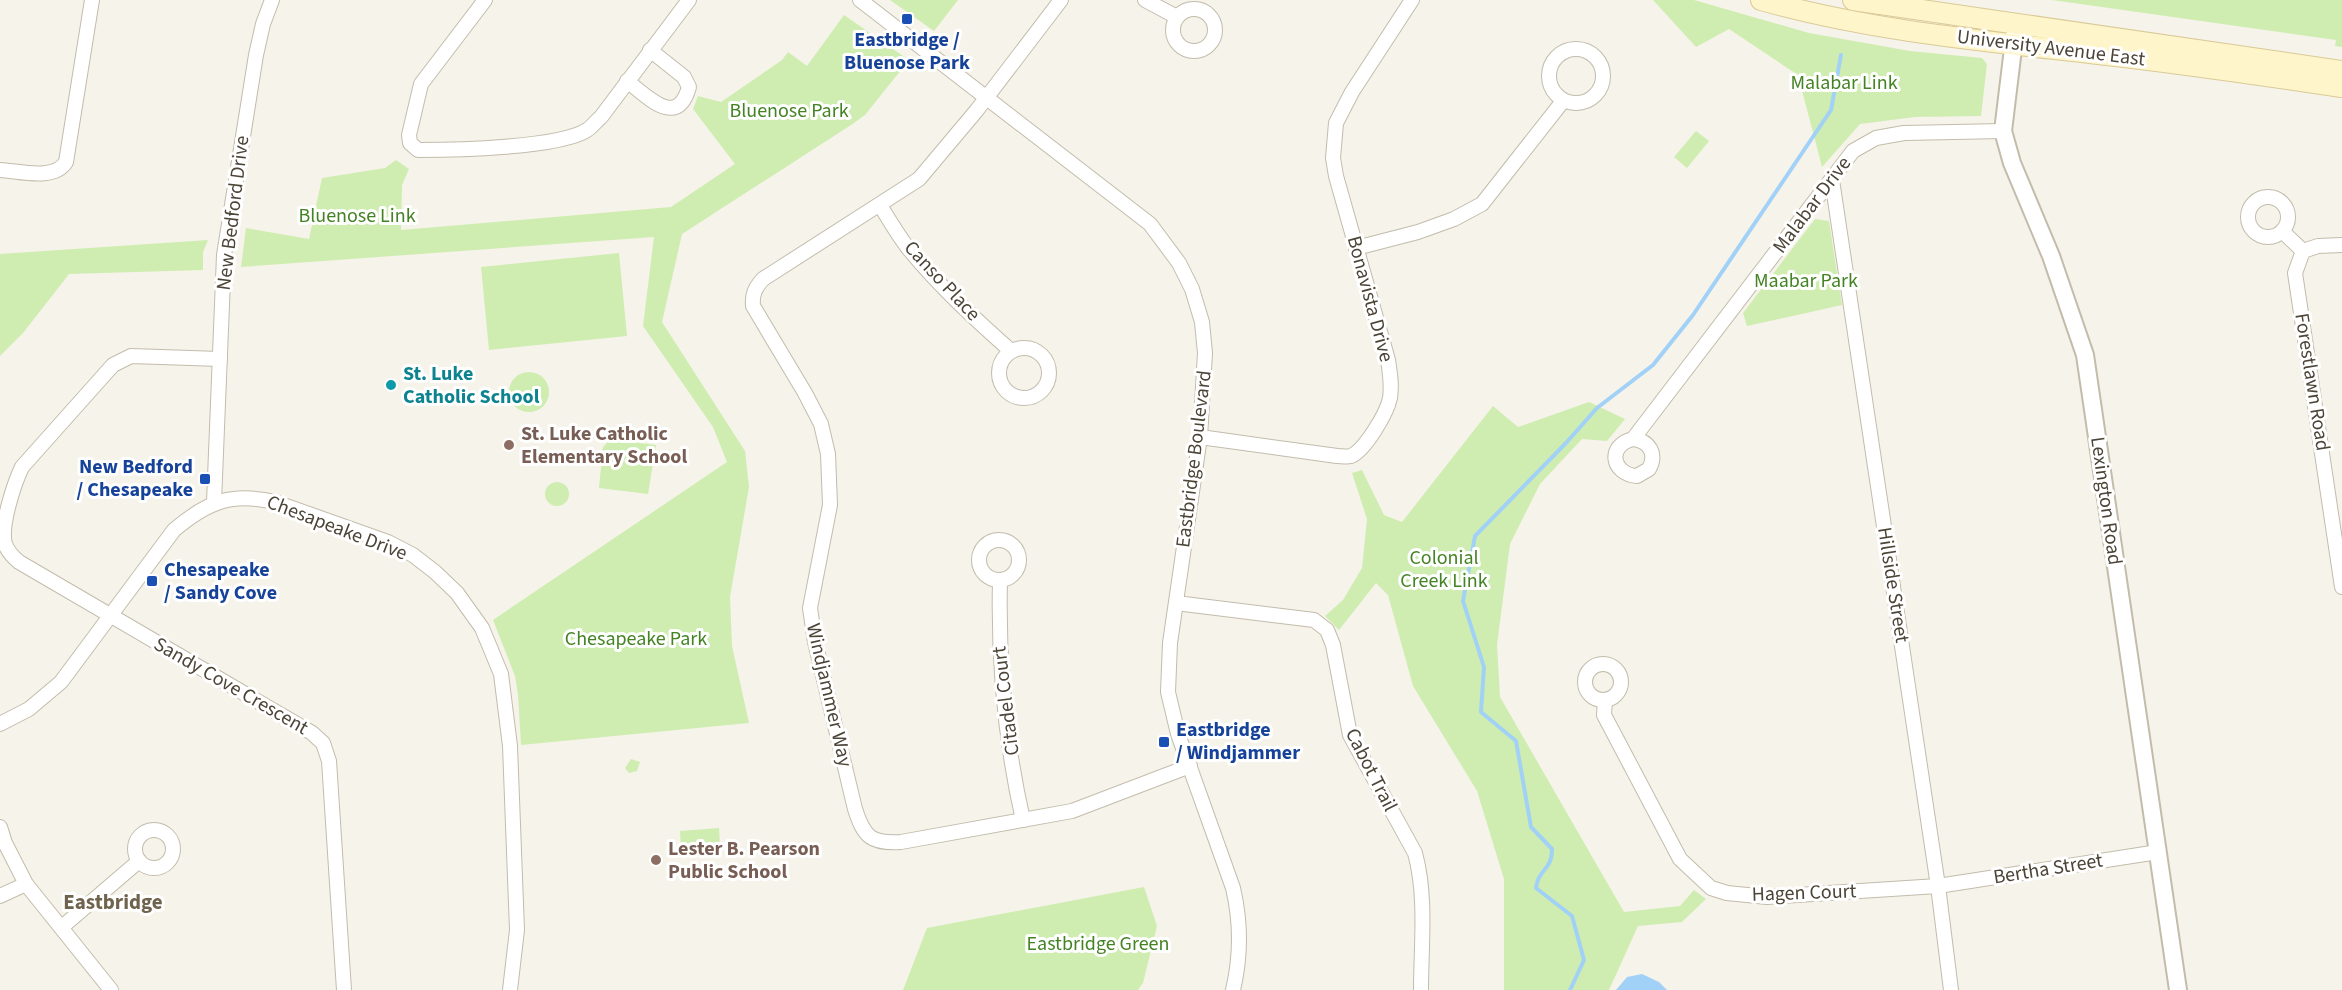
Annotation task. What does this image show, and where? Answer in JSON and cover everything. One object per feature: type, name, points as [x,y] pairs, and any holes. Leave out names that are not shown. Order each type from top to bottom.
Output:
[{"type":"main road","name":"University Avenue East","points":[[1761,0],[1833,18],[2013,45],[2168,62],[2342,87]]},
{"type":"main road","name":"University Avenue East","points":[[1853,0],[2342,71]]},
{"type":"street","points":[[0,170],[53,172],[62,169],[66,162],[92,0]]},
{"type":"street","name":"New Bedford Drive","points":[[214,502],[224,255],[256,55],[263,24],[272,0]]},
{"type":"street","points":[[485,0],[421,84],[409,135],[410,143],[418,150],[531,144],[588,130],[689,0]]},
{"type":"street","name":"Eastbridge Boulevard","points":[[860,0],[1150,224],[1179,263],[1192,289],[1202,322],[1205,353],[1200,437],[1170,643],[1168,692],[1178,734],[1238,908],[1239,960],[1233,990]]},
{"type":"street","points":[[987,97],[1061,0]]},
{"type":"street","points":[[1145,0],[1177,17]]},
{"type":"street","name":"Bonavista Drive","points":[[1200,437],[1350,456],[1361,448],[1379,423],[1390,399],[1391,380],[1388,360],[1336,176],[1333,158],[1336,123],[1352,92],[1412,0]]},
{"type":"street","name":"Lexington Road","points":[[2016,24],[2003,131],[2012,163],[2050,256],[2085,355],[2178,990]]},
{"type":"street","points":[[1574,49],[1591,53],[1603,69],[1602,85],[1596,96],[1588,101],[1572,104],[1563,101],[1550,87],[1548,77],[1552,62],[1565,51],[1574,49]]},
{"type":"street","points":[[627,81],[663,108],[675,108],[686,100],[689,87],[684,77],[650,50]]},
{"type":"street","name":"Windjammer Way","points":[[987,97],[919,179],[763,279],[756,286],[753,298],[753,306],[821,424],[828,454],[830,505],[810,608],[815,642],[855,809],[865,834],[874,841],[894,842],[1072,811],[1190,766]]},
{"type":"street","points":[[1356,248],[1436,226],[1468,213],[1482,204],[1563,101]]},
{"type":"street","name":"Malabar Drive","points":[[1633,439],[1853,151],[1876,138],[1904,133],[2003,131]]},
{"type":"street","name":"Hillside Street","points":[[1832,180],[1952,990]]},
{"type":"street","name":"Canso Place","points":[[880,205],[908,248],[968,312],[1011,351]]},
{"type":"street","points":[[2282,231],[2303,251],[2318,246],[2342,244]]},
{"type":"street","name":"Forestlawn Road","points":[[2303,251],[2295,273],[2342,587]]},
{"type":"street","points":[[111,615],[12,556],[4,542],[4,532],[15,480],[26,462],[104,374],[123,359],[142,355],[220,359]]},
{"type":"street","name":"Chesapeake Drive","points":[[0,724],[29,709],[61,682],[174,530],[195,512],[214,502],[247,498],[275,502],[388,542],[413,555],[457,593],[482,628],[501,674],[510,746],[517,930],[510,990]]},
{"type":"street","name":"Citadel Court","points":[[1000,580],[999,634],[1004,699],[1023,820]]},
{"type":"street","name":"Cabot Trail","points":[[1176,603],[1314,620],[1327,630],[1333,645],[1350,735],[1415,854],[1419,867],[1422,898],[1421,990]]},
{"type":"street","name":"Sandy Cove Crescent","points":[[111,615],[312,733],[323,743],[329,761],[344,990]]},
{"type":"street","name":"Hagen Court","points":[[1605,700],[1604,715],[1680,859],[1712,888],[1767,897],[1938,886]]},
{"type":"street","points":[[0,827],[5,843],[26,884],[111,990]]},
{"type":"street","name":"Bertha Street","points":[[1938,886],[2158,852]]},
{"type":"street","points":[[62,927],[139,861]]},
{"type":"street","points":[[0,896],[26,884]]},
{"type":"green space","points":[[890,0],[958,0],[934,31]]},
{"type":"green space","name":"Malabar Link","points":[[1653,0],[1694,0],[1809,33],[1910,51],[1982,58],[1987,64],[1981,116],[1915,117],[1860,124],[1822,167],[1798,75],[1729,29],[1696,47]]},
{"type":"green space","points":[[2052,0],[2342,0],[2342,47],[2335,46],[2336,40]]},
{"type":"green space","points":[[844,15],[909,60],[865,115],[682,234],[662,322],[745,451],[749,487],[730,597],[732,646],[749,723],[521,745],[515,676],[493,620],[727,462],[713,427],[643,326],[654,237],[241,267],[246,228],[309,239],[322,178],[385,168],[396,160],[409,169],[402,185],[401,230],[671,207],[735,164],[693,109],[698,96],[721,102],[782,60],[788,52],[807,66]]},
{"type":"green space","points":[[1696,131],[1709,141],[1687,168],[1674,157]]},
{"type":"green space","name":"Maabar Park","points":[[1815,219],[1829,221],[1842,305],[1747,326],[1743,313]]},
{"type":"green space","points":[[208,240],[203,252],[203,270],[69,274],[23,333],[0,356],[0,254]]},
{"type":"green space","points":[[619,253],[627,336],[489,350],[481,267]]},
{"type":"green space","points":[[529,372],[537,373],[543,378],[548,384],[548,400],[543,406],[537,411],[529,412],[521,411],[515,406],[510,400],[509,392],[510,384],[515,378],[521,373]]},
{"type":"green space","name":"Colonial Creek Link","points":[[1589,402],[1625,419],[1607,441],[1582,439],[1540,484],[1510,544],[1497,645],[1500,697],[1624,912],[1680,906],[1694,890],[1706,899],[1682,922],[1638,926],[1609,990],[1504,990],[1504,879],[1477,791],[1413,686],[1388,595],[1376,583],[1339,630],[1325,616],[1343,600],[1362,568],[1367,519],[1352,473],[1362,470],[1384,515],[1402,522],[1493,406],[1518,427]]},
{"type":"green space","points":[[611,439],[656,445],[648,494],[599,488],[603,447]]},
{"type":"green space","points":[[552,482],[562,482],[569,489],[569,499],[562,506],[552,506],[545,499],[545,489]]},
{"type":"green space","points":[[631,759],[640,762],[637,771],[629,773],[625,768]]},
{"type":"green space","points":[[719,828],[720,847],[681,850],[680,831]]},
{"type":"green space","name":"Eastbridge Green","points":[[1144,887],[1157,926],[1143,983],[1138,990],[903,990],[927,928]]},
{"type":"water","points":[[1642,974],[1659,982],[1667,990],[1616,990],[1627,977]]},
{"type":"waterway","points":[[1570,990],[1584,960],[1572,916],[1536,888],[1539,877],[1550,862],[1552,849],[1531,827],[1516,741],[1481,712],[1484,667],[1463,601],[1475,536],[1597,408],[1653,365],[1693,315],[1831,110],[1841,55]]},
{"type":"place","name":"Eastbridge / Bluenose Park","points":[[907,19]]},
{"type":"place","name":"St. Luke Catholic School","points":[[391,385]]},
{"type":"place","name":"St. Luke Catholic Elementary School","points":[[509,445]]},
{"type":"place","name":"New Bedford / Chesapeake","points":[[205,479]]},
{"type":"place","name":"Chesapeake / Sandy Cove","points":[[152,581]]},
{"type":"place","name":"Eastbridge / Windjammer","points":[[1164,742]]},
{"type":"place","name":"Lester B. Pearson Public School","points":[[656,860]]},
{"type":"district","name":"Eastbridge","points":[[113,902]]},
{"type":"park label","name":"Bluenose Park","points":[[789,111]]},
{"type":"park label","name":"Bluenose Link","points":[[357,216]]},
{"type":"park label","name":"Chesapeake Park","points":[[636,639]]}]
